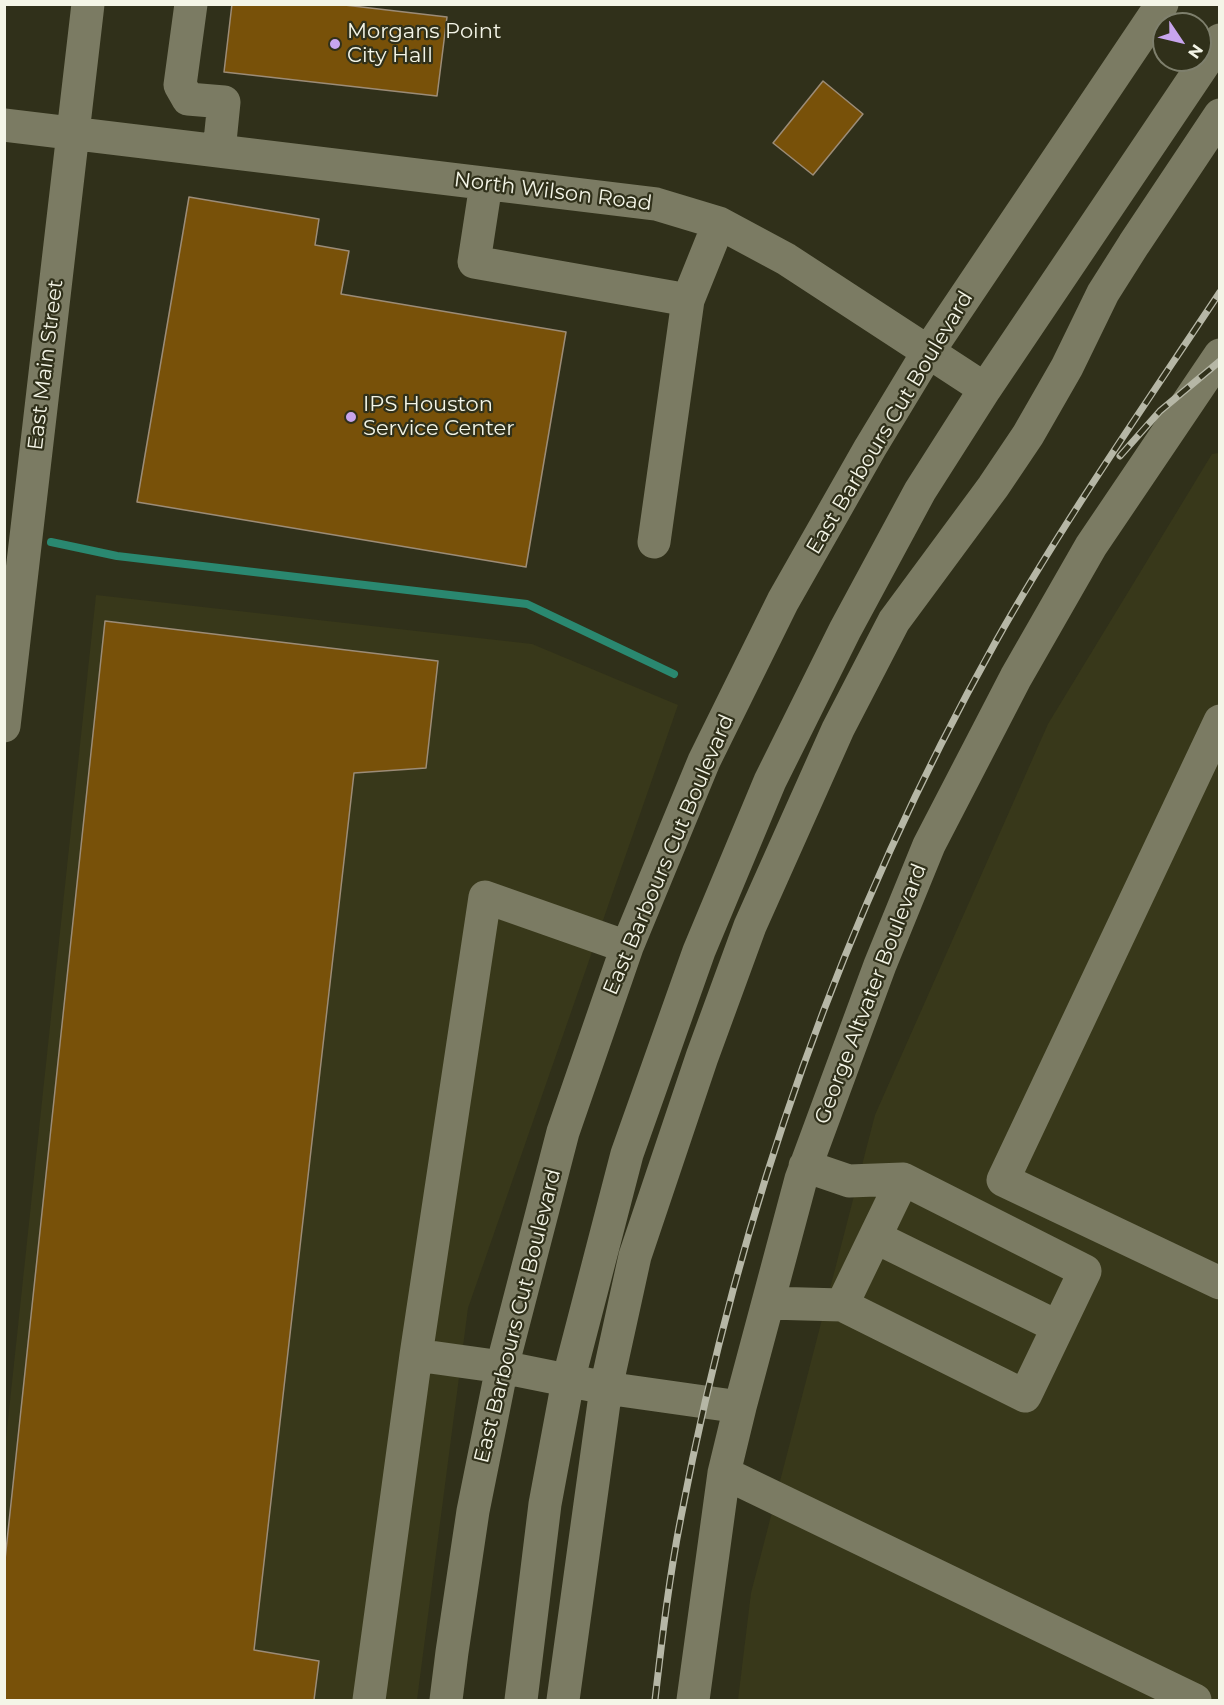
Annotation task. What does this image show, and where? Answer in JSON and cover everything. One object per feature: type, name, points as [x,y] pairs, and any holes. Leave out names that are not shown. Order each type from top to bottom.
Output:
[{"type":"street","name":"East Main Street","points":[[4,726],[88,4]]},
{"type":"street","points":[[191,4],[180,85],[188,99],[224,102],[219,151]]},
{"type":"street","name":"East Barbours Cut Boulevard","points":[[446,1701],[473,1511],[502,1367],[563,1132],[627,947],[704,761],[783,601],[870,448],[928,352],[1162,4]]},
{"type":"street","points":[[521,1701],[545,1504],[568,1381],[627,1154],[699,951],[766,791],[845,630],[920,491],[985,389],[1220,40]]},
{"type":"street","points":[[563,1701],[606,1388],[635,1256],[702,1057],[750,926],[838,729],[894,621],[993,487],[1028,435],[1067,367],[1103,293],[1220,115]]},
{"type":"street","name":"North Wilson Road","points":[[4,125],[656,204],[719,223],[786,259],[985,389]]},
{"type":"street","points":[[486,184],[474,262],[688,300]]},
{"type":"street","points":[[654,542],[688,300],[719,223]]},
{"type":"street","name":"George Altvater Boulevard","points":[[693,1701],[724,1473],[740,1407],[805,1166],[880,964],[935,834],[1016,677],[1091,546],[1220,354]]},
{"type":"street","points":[[1220,721],[1003,1180],[1220,1283]]},
{"type":"street","points":[[369,1701],[416,1355],[485,897],[627,947]]},
{"type":"street","points":[[768,1303],[842,1305],[1025,1396],[1085,1271],[903,1179],[849,1181],[805,1166]]},
{"type":"street","points":[[842,1305],[903,1179]]},
{"type":"street","points":[[874,1237],[1059,1327]]},
{"type":"street","points":[[416,1355],[502,1367],[606,1388],[740,1407]]},
{"type":"street","points":[[724,1473],[1195,1701]]},
{"type":"shaded area","points":[[1219,453],[1219,1700],[738,1700],[751,1593],[875,1115],[1048,724],[1212,454]]},
{"type":"shaded area","points":[[96,595],[532,644],[678,705],[468,1308],[417,1700],[5,1700],[5,1448]]},
{"type":"building","name":"Morgans Point City Hall","points":[[232,4],[336,4],[447,17],[437,96],[224,72]]},
{"type":"building","points":[[823,81],[863,114],[813,175],[773,143]]},
{"type":"building","name":"IPS Houston Service Center","points":[[189,197],[319,219],[315,245],[349,251],[341,294],[566,332],[526,567],[137,502]]},
{"type":"building","points":[[105,621],[438,661],[426,768],[354,773],[254,1650],[319,1661],[314,1700],[4,1700],[4,1569]]},
{"type":"waterway","points":[[51,542],[117,556],[527,604],[674,674]]},
{"type":"railway","points":[[655,1700],[669,1586],[681,1517],[705,1403],[733,1290],[766,1178],[803,1067],[844,958],[890,851],[940,746],[995,643],[1076,509],[1220,292]]},
{"type":"railway","points":[[1120,456],[1160,411],[1220,361]]},
{"type":"place","name":"Morgans Point City Hall","points":[[335,44]]},
{"type":"place","name":"IPS Houston Service Center","points":[[351,417]]}]
